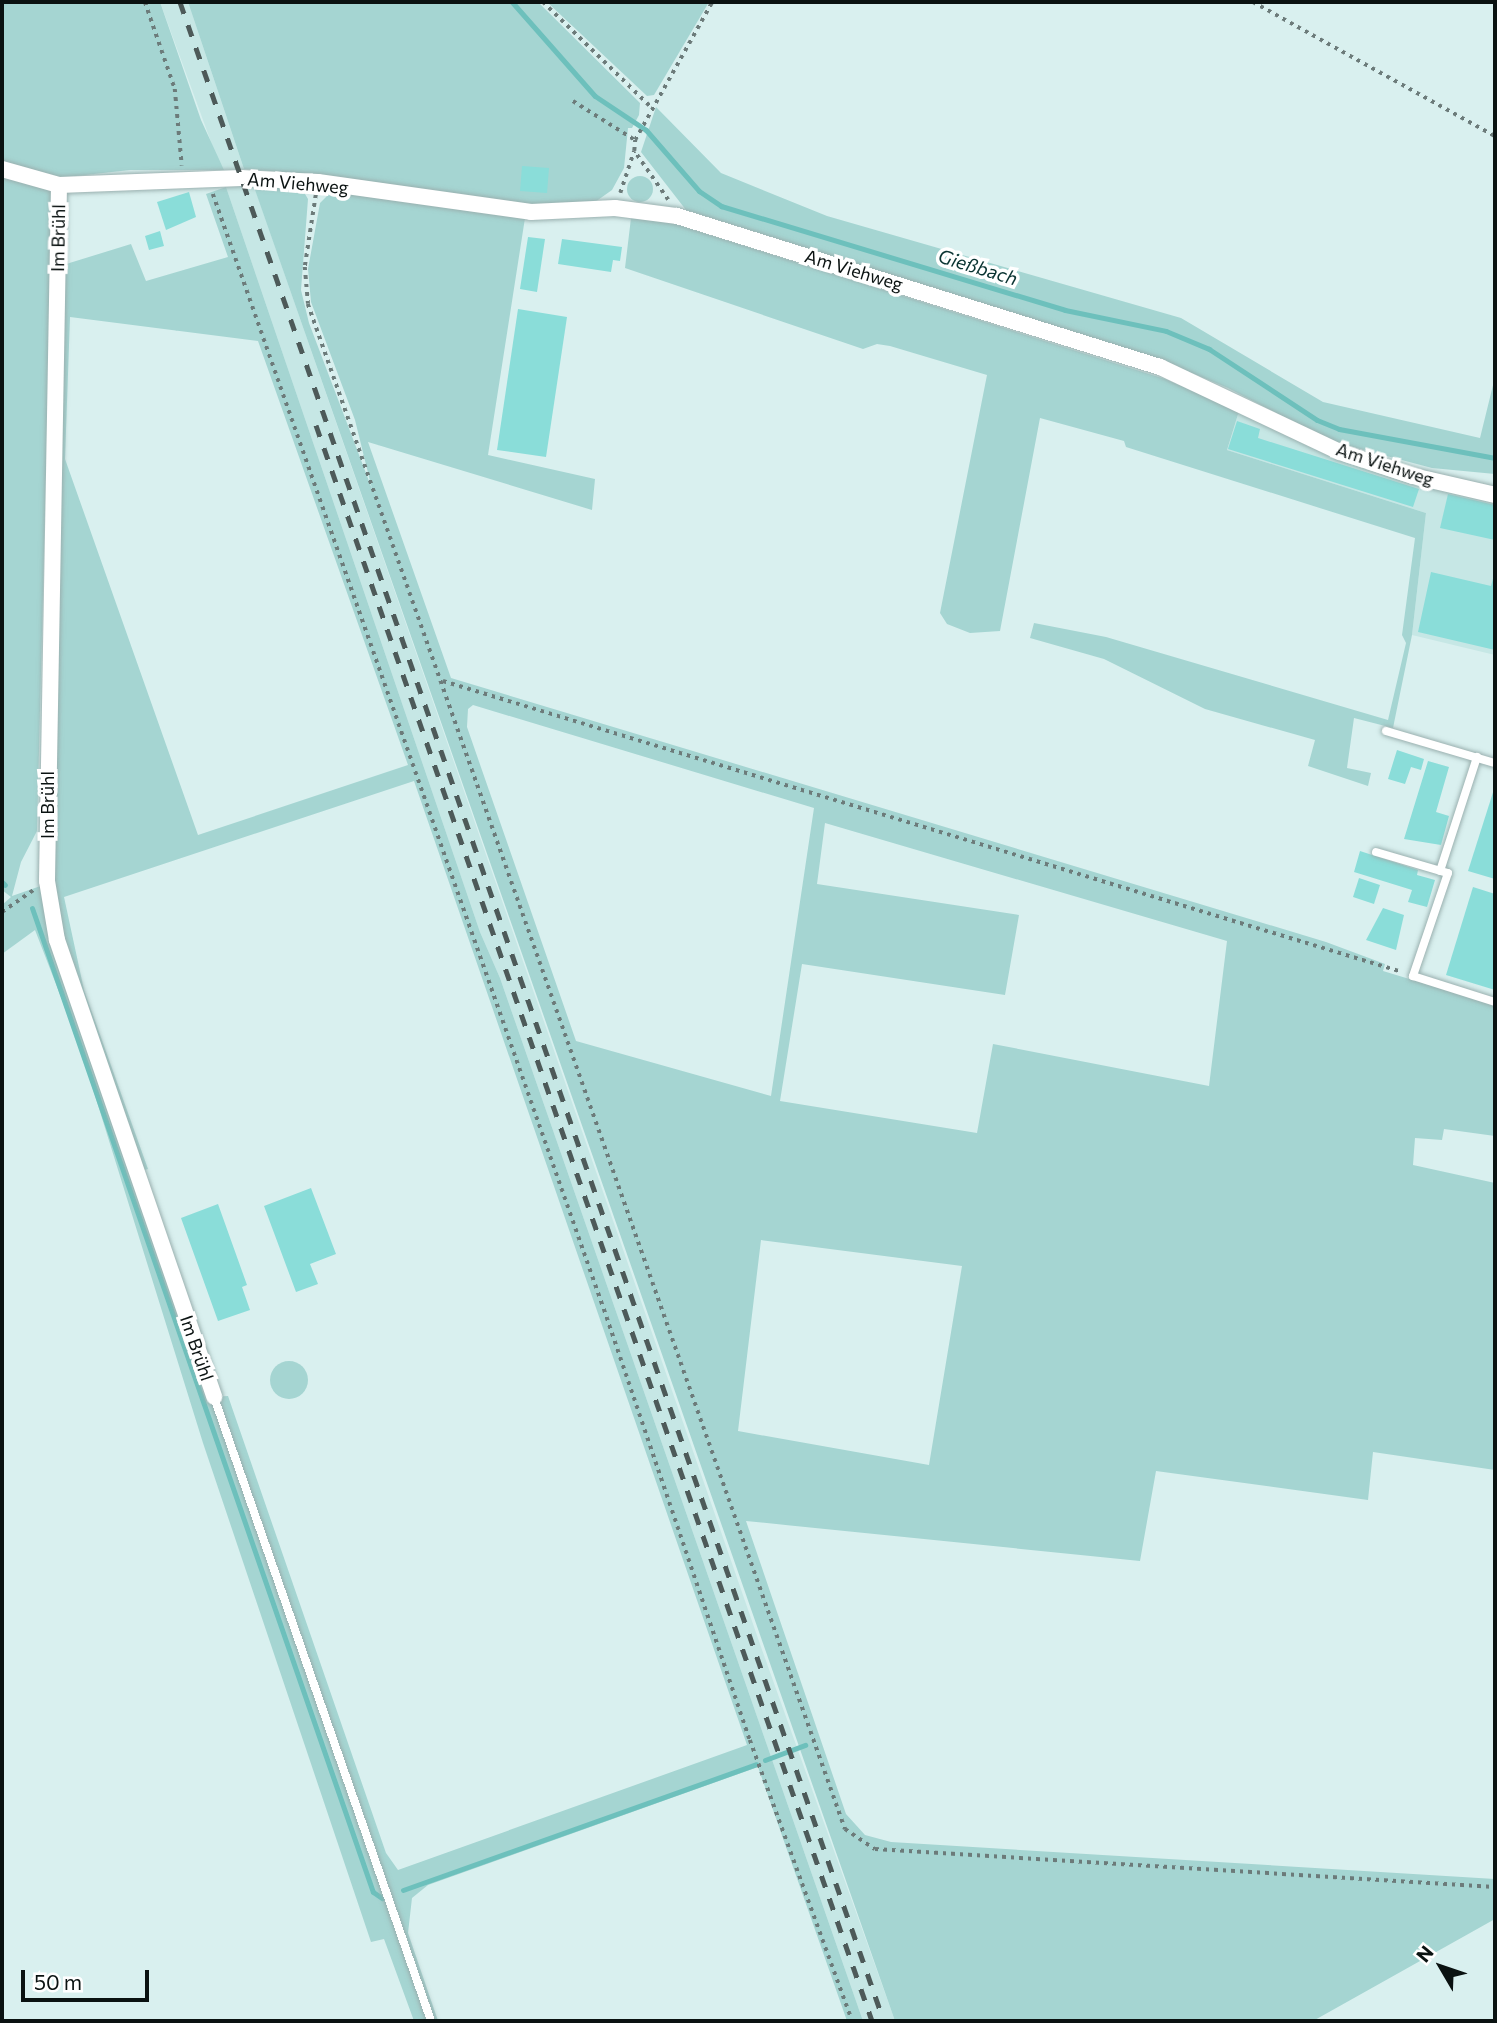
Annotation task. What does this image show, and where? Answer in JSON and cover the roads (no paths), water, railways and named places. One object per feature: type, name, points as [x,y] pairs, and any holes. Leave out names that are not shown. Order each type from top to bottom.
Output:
[{"type":"street","name":"Im Brühl","points":[[2,169],[59,185],[183,179]]},
{"type":"street","name":"Am Viehweg","points":[[183,179],[318,182],[531,212],[615,208],[677,215],[1160,368],[1340,452],[1495,495]]},
{"type":"street","name":"Im Brühl","points":[[59,185],[47,881],[57,940],[214,1397]]},
{"type":"lane","points":[[1386,731],[1495,763]]},
{"type":"lane","points":[[1440,871],[1477,757]]},
{"type":"lane","points":[[1377,852],[1448,873],[1413,976],[1495,1002]]},
{"type":"lane","points":[[214,1397],[431,2021]]},
{"type":"waterway","name":"Gießbach","points":[[512,2],[595,96],[646,130],[699,191],[721,206],[1065,310],[1166,331],[1209,349],[1317,420],[1339,429],[1495,458]]},
{"type":"waterway","points":[[2,882],[5,885]]},
{"type":"waterway","points":[[32,908],[373,1892],[382,1898]]},
{"type":"waterway","points":[[765,1760],[805,1745]]},
{"type":"waterway","points":[[403,1890],[756,1764]]},
{"type":"railway","points":[[180,2],[884,2021]]},
{"type":"railway","points":[[316,425],[872,2021]]}]
